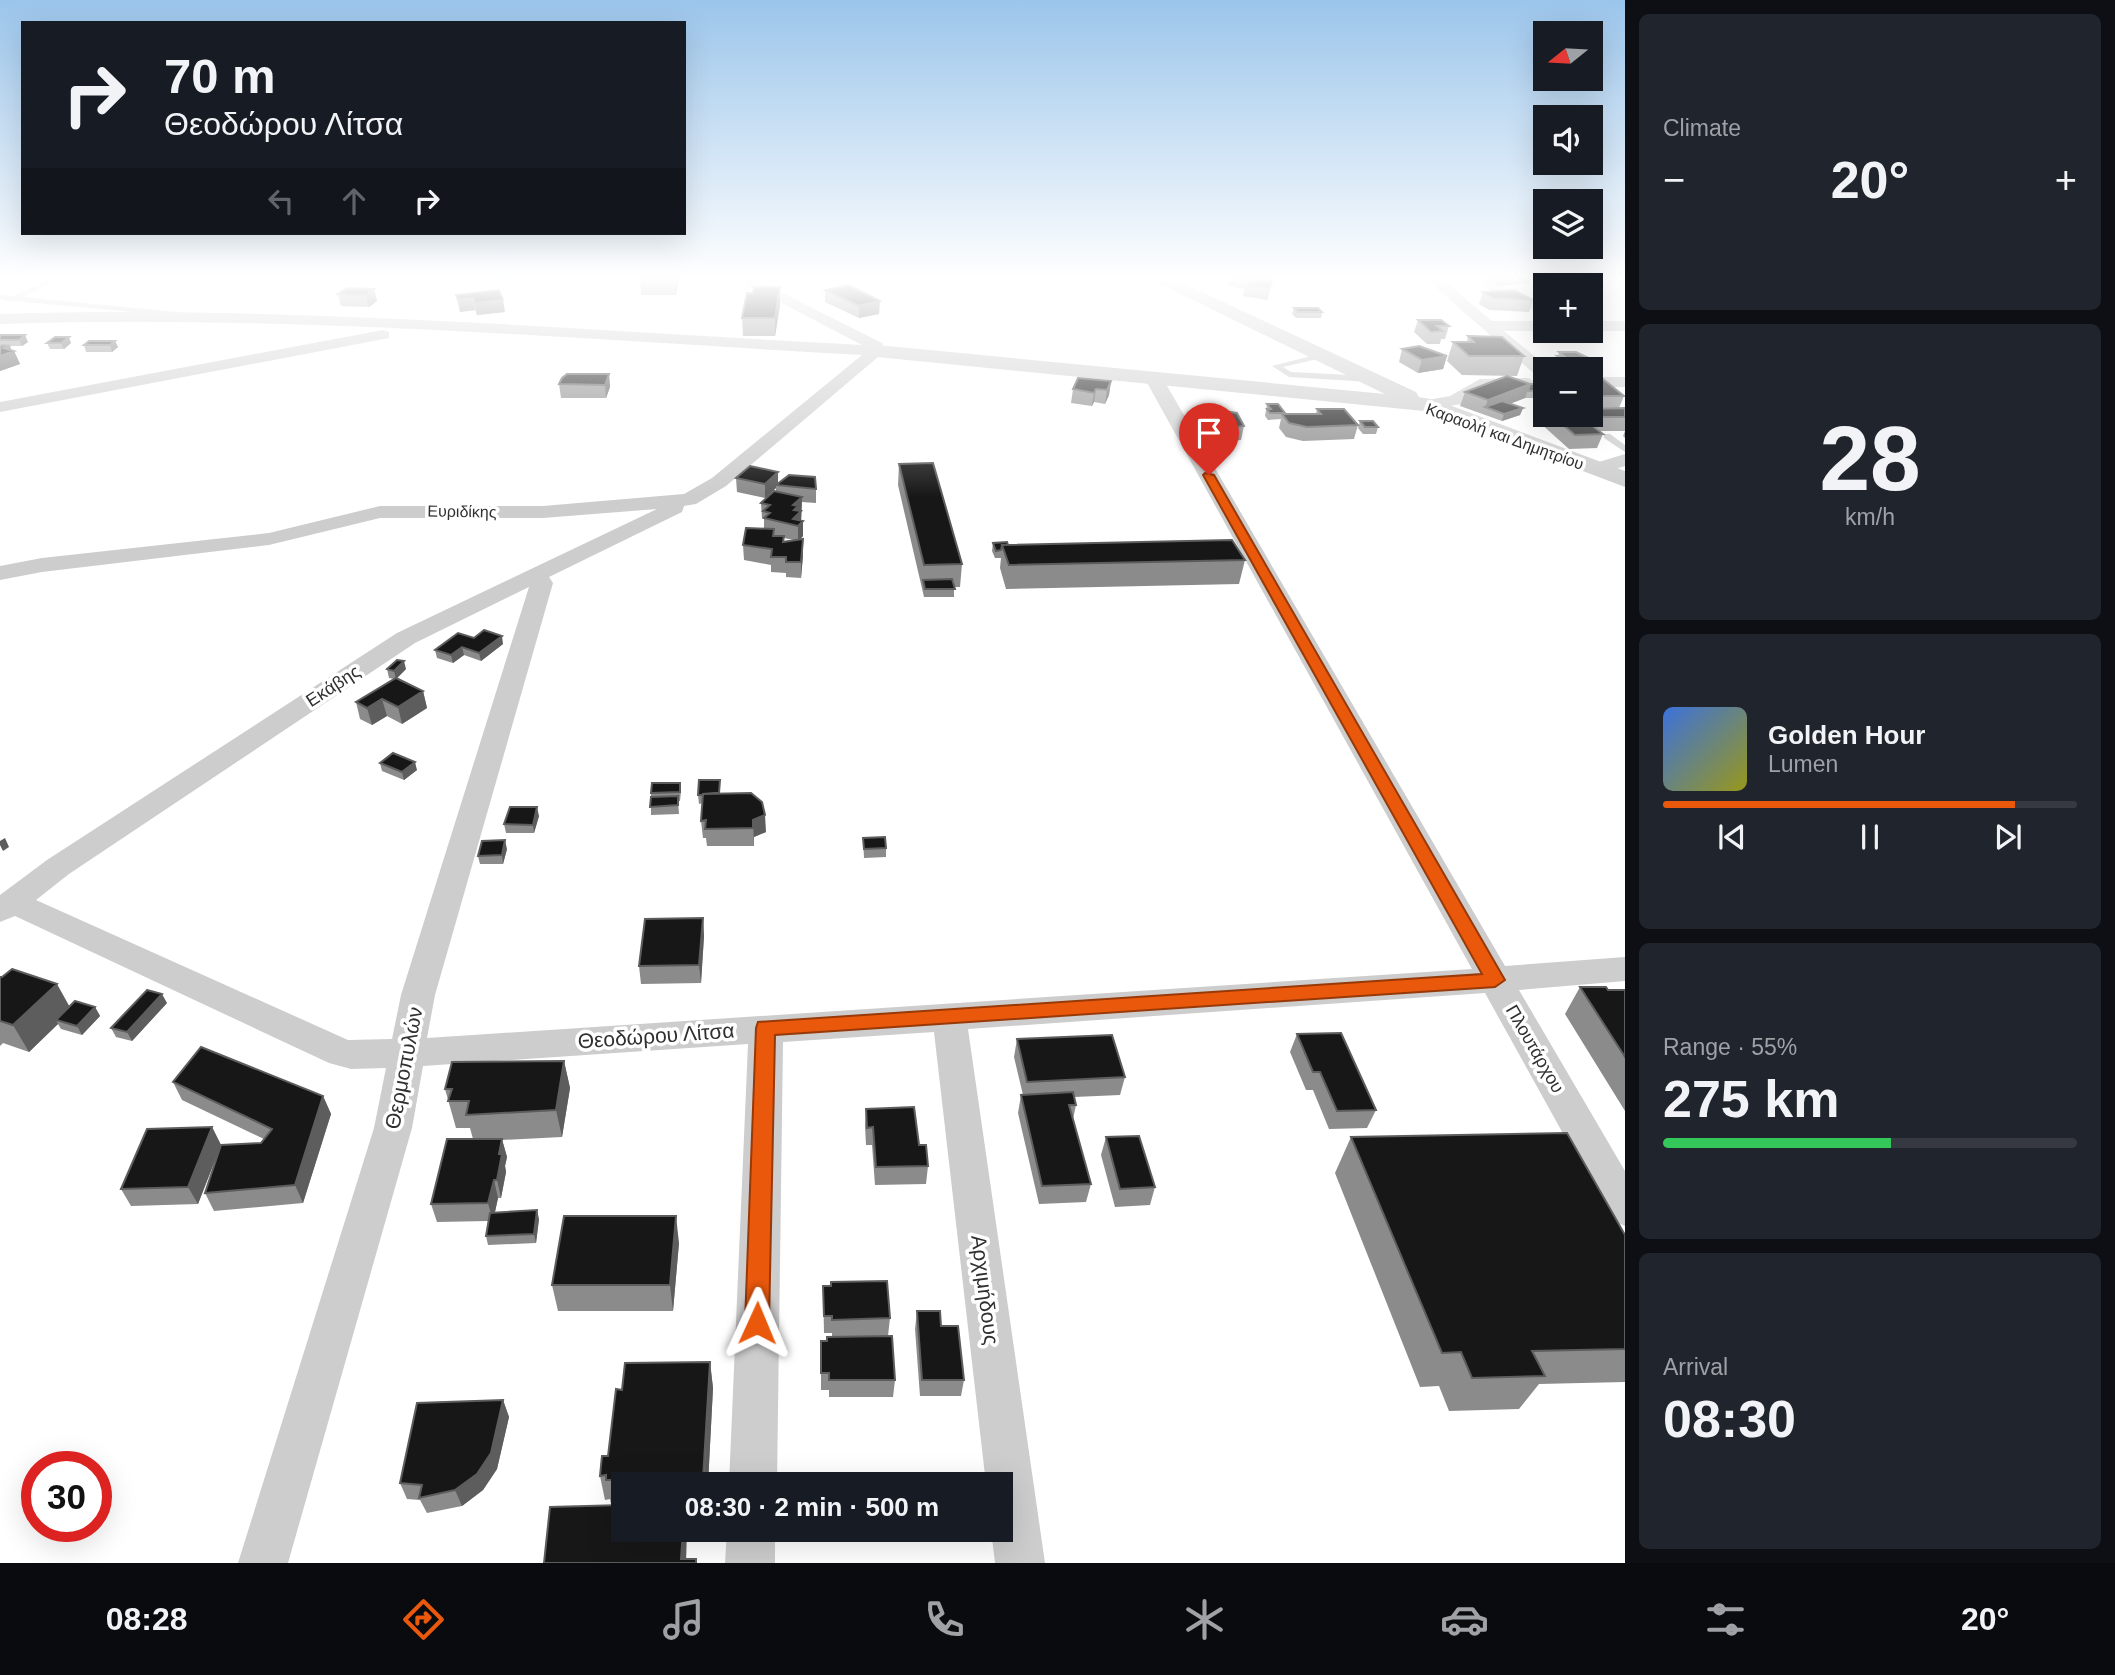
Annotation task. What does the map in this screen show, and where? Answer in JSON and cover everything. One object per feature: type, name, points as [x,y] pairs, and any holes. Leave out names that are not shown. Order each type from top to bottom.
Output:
[{"type":"street","points":[[0,407],[299,351]]},
{"type":"street","name":"Καραολή και Δημητρίου","points":[[877,351],[1427,405],[1625,480]]},
{"type":"street","name":"Ευριδίκης","points":[[0,573],[42,565],[269,539],[380,512],[543,512],[689,500],[719,482],[877,351]]},
{"type":"street","points":[[1314,351],[1427,405],[1455,400],[1480,384],[1533,383]]},
{"type":"street","points":[[1518,351],[1533,364]]},
{"type":"street","name":"Πλουτάρχου","points":[[1154,379],[1625,1208]]},
{"type":"street","points":[[1603,382],[1625,382]]},
{"type":"street","points":[[1596,469],[1625,460]]},
{"type":"street","name":"Εκάβης","points":[[6,906],[58,867],[406,638],[689,500]]},
{"type":"street","name":"Θερμοπυλών","points":[[263,1563],[380,1174],[409,1053],[418,995],[542,583],[536,575]]},
{"type":"street","name":"Θεοδώρου Λίτσα","points":[[6,906],[342,1054],[409,1053],[1625,970]]},
{"type":"street","name":"Αρχιμήδους","points":[[949,1016],[1020,1563]]},
{"type":"street","points":[[753,1472],[765,1028]]},
{"type":"street","points":[[750,1563],[751,1542]]},
{"type":"lane","points":[[1323,355],[1276,366],[1289,374],[1372,379]]},
{"type":"lane","points":[[1607,436],[1625,449]]},
{"type":"building","points":[[0,351],[14,351],[0,356]]},
{"type":"building","points":[[1406,351],[1433,351],[1447,356],[1422,360]]},
{"type":"building","points":[[1463,351],[1518,351],[1524,356],[1469,356]]},
{"type":"building","points":[[1559,352],[1576,352],[1587,357],[1557,356],[1564,356]]},
{"type":"building","points":[[567,374],[609,374],[605,385],[559,384]]},
{"type":"building","points":[[1507,376],[1530,384],[1488,400],[1465,392]]},
{"type":"building","points":[[1078,378],[1111,381],[1107,390],[1096,389],[1094,393],[1073,389]]},
{"type":"building","points":[[1603,379],[1624,396],[1603,396]]},
{"type":"building","points":[[1502,401],[1523,408],[1504,414],[1485,407]]},
{"type":"building","points":[[1267,404],[1278,404],[1285,413],[1270,413],[1267,409],[1271,409]]},
{"type":"building","points":[[1625,408],[1625,417],[1603,417],[1603,409]]},
{"type":"building","points":[[1317,409],[1344,409],[1358,425],[1307,427],[1289,423],[1282,414],[1321,414]]},
{"type":"building","points":[[1203,410],[1237,413],[1244,426],[1210,426]]},
{"type":"building","points":[[1360,421],[1373,421],[1378,427],[1365,427]]},
{"type":"building","points":[[1565,427],[1594,427],[1603,434],[1575,435]]},
{"type":"building","points":[[933,463],[962,564],[924,565],[899,464]]},
{"type":"building","points":[[750,466],[778,472],[765,484],[736,478]]},
{"type":"building","points":[[789,475],[815,477],[816,489],[776,485]]},
{"type":"building","points":[[774,491],[802,497],[793,505],[798,506],[794,510],[801,511],[793,519],[803,521],[798,526],[764,518],[770,513],[763,511],[770,505],[761,503]]},
{"type":"building","points":[[746,528],[774,529],[773,536],[784,536],[783,542],[803,539],[801,562],[786,562],[786,557],[771,557],[772,549],[743,545]]},
{"type":"building","points":[[1232,540],[1245,560],[1009,565],[1002,545]]},
{"type":"building","points":[[1007,542],[1008,545],[1002,545],[1001,550],[996,551],[993,543]]},
{"type":"building","points":[[952,579],[955,589],[925,589],[923,580]]},
{"type":"building","points":[[484,630],[502,636],[479,653],[462,647],[451,655],[435,650],[458,633],[474,638]]},
{"type":"building","points":[[397,660],[404,661],[394,671],[387,669]]},
{"type":"building","points":[[396,678],[423,691],[398,707],[382,699],[367,708],[356,702]]},
{"type":"building","points":[[393,753],[415,762],[402,772],[380,763]]},
{"type":"building","points":[[699,780],[720,780],[719,793],[698,795]]},
{"type":"building","points":[[652,783],[680,783],[680,792],[651,793]]},
{"type":"building","points":[[751,793],[762,802],[765,815],[753,820],[753,828],[705,829],[706,820],[701,821],[703,794]]},
{"type":"building","points":[[678,796],[678,805],[650,807],[651,797]]},
{"type":"building","points":[[510,807],[537,807],[533,825],[504,824]]},
{"type":"building","points":[[885,837],[886,848],[864,849],[863,838]]},
{"type":"building","points":[[505,840],[502,855],[478,856],[482,841]]},
{"type":"building","points":[[703,918],[699,965],[639,966],[645,919]]},
{"type":"building","points":[[12,969],[57,984],[13,1025],[0,1021],[0,977]]},
{"type":"building","points":[[1580,987],[1625,990],[1625,1057]]},
{"type":"building","points":[[147,990],[162,994],[127,1032],[111,1028]]},
{"type":"building","points":[[75,1001],[95,1007],[77,1026],[56,1020]]},
{"type":"building","points":[[1341,1033],[1376,1110],[1337,1111],[1320,1072],[1313,1072],[1297,1034]]},
{"type":"building","points":[[1112,1035],[1125,1077],[1027,1082],[1017,1039]]},
{"type":"building","points":[[201,1047],[323,1096],[295,1185],[205,1193],[221,1145],[261,1143],[272,1129],[173,1082]]},
{"type":"building","points":[[564,1061],[556,1110],[466,1115],[469,1101],[448,1101],[452,1089],[445,1089],[452,1062]]},
{"type":"building","points":[[1073,1092],[1076,1105],[1069,1105],[1091,1184],[1042,1186],[1021,1095]]},
{"type":"building","points":[[914,1107],[919,1145],[926,1145],[928,1166],[876,1167],[873,1127],[867,1128],[866,1109]]},
{"type":"building","points":[[212,1127],[188,1187],[121,1189],[147,1129]]},
{"type":"building","points":[[1567,1133],[1625,1235],[1625,1349],[1532,1351],[1545,1376],[1472,1378],[1461,1352],[1442,1353],[1351,1137]]},
{"type":"building","points":[[1139,1136],[1155,1187],[1120,1189],[1106,1137]]},
{"type":"building","points":[[447,1139],[502,1139],[497,1180],[494,1180],[488,1203],[431,1204]]},
{"type":"building","points":[[537,1210],[534,1234],[486,1236],[490,1213]]},
{"type":"building","points":[[564,1216],[676,1216],[670,1285],[552,1285]]},
{"type":"building","points":[[887,1281],[890,1318],[832,1320],[832,1316],[824,1316],[823,1286],[831,1286],[831,1282]]},
{"type":"building","points":[[917,1311],[940,1311],[941,1326],[958,1326],[964,1380],[922,1380]]},
{"type":"building","points":[[892,1336],[895,1380],[829,1380],[829,1373],[821,1373],[821,1341],[827,1341],[827,1337]]},
{"type":"building","points":[[710,1362],[703,1472],[611,1472],[611,1480],[606,1480],[606,1475],[600,1476],[602,1456],[608,1456],[616,1389],[622,1390],[625,1363]]},
{"type":"building","points":[[503,1400],[491,1453],[477,1474],[455,1490],[419,1498],[422,1485],[400,1483],[417,1403]]},
{"type":"building","points":[[611,1505],[611,1542],[682,1542],[681,1559],[696,1559],[696,1563],[544,1563],[550,1507]]},
{"type":"route","points":[[757,1323],[765,1028],[1495,980],[1209,475]]}]
